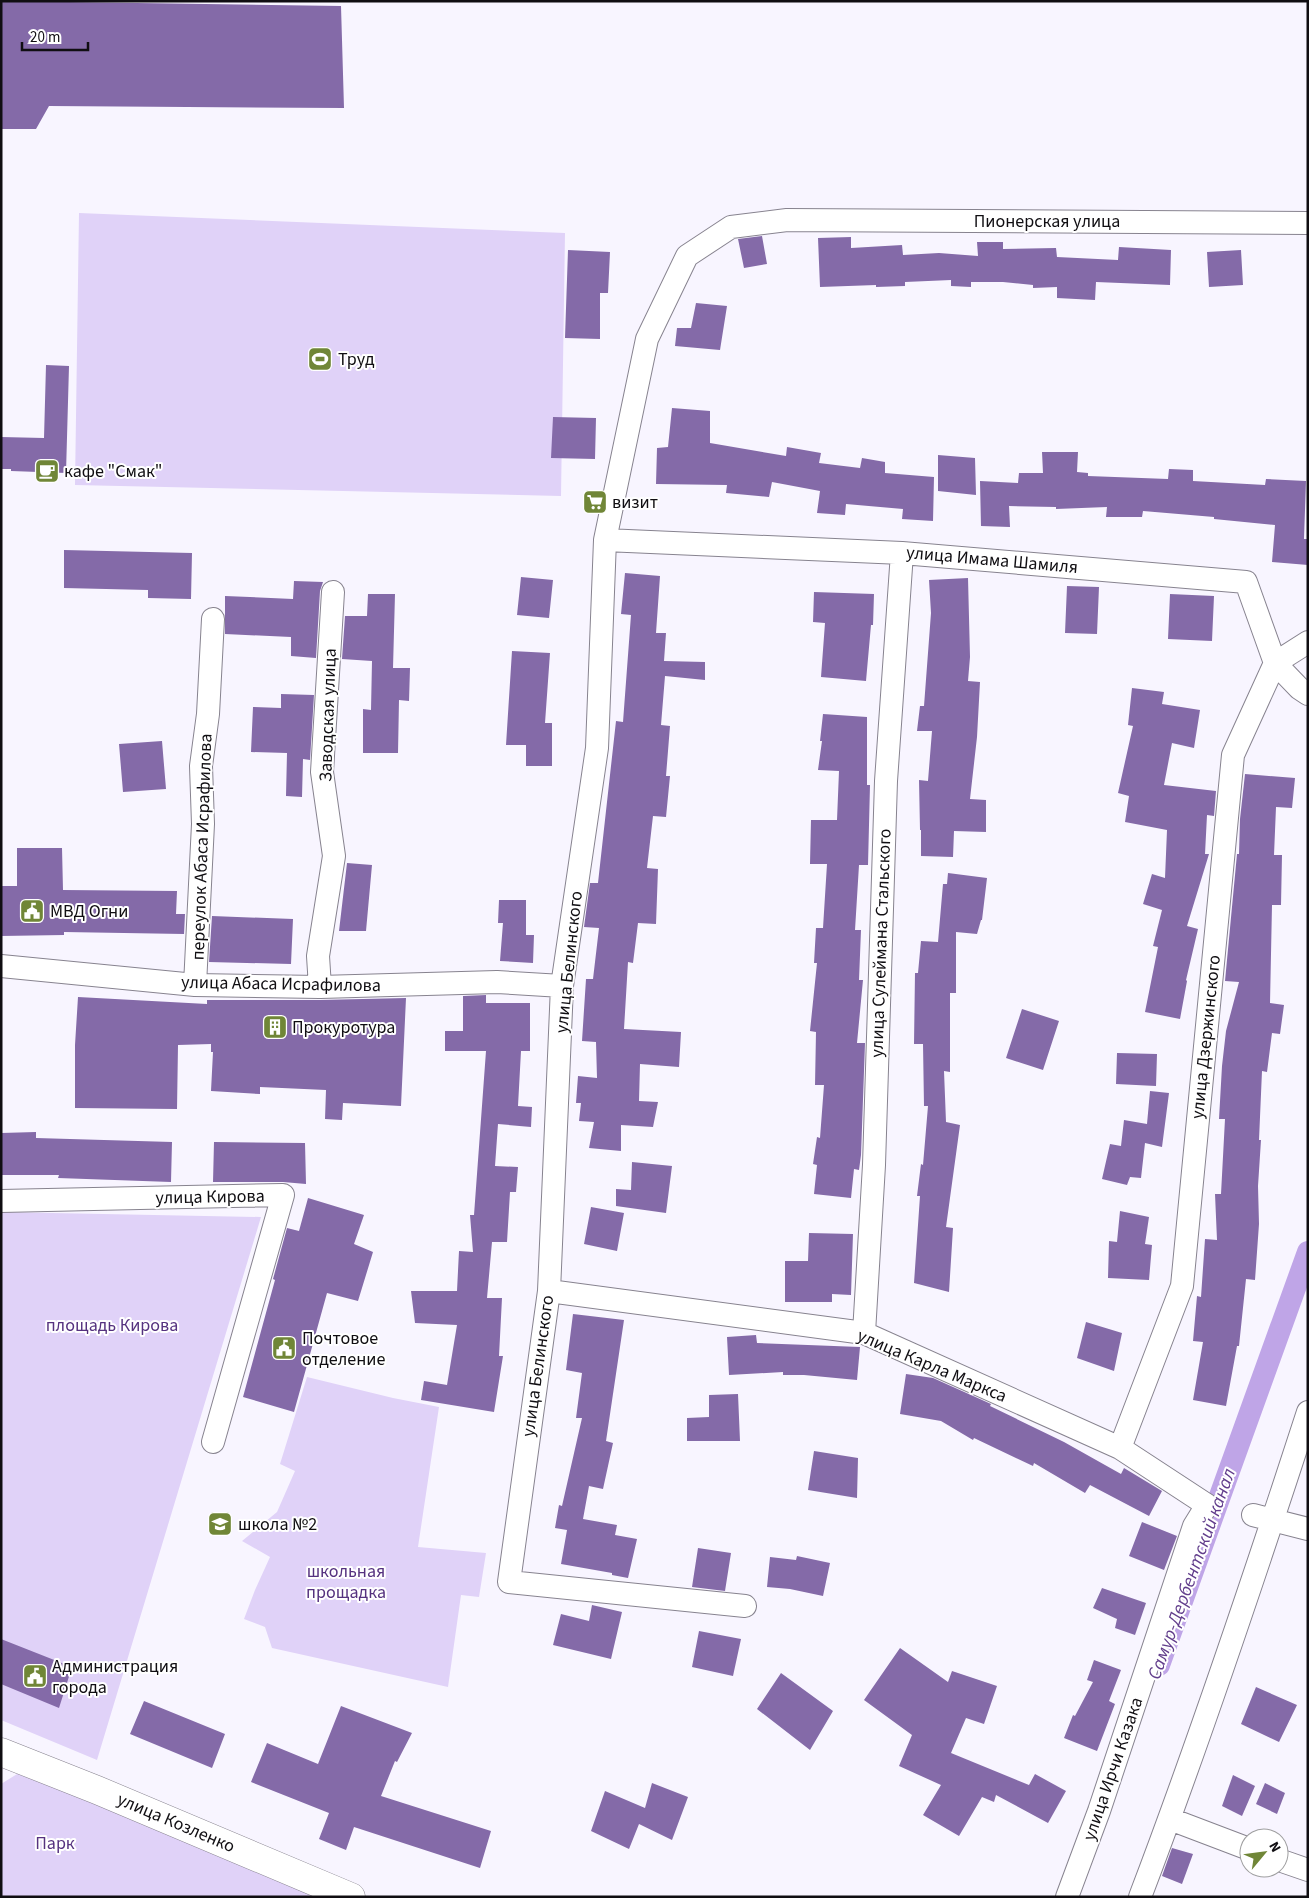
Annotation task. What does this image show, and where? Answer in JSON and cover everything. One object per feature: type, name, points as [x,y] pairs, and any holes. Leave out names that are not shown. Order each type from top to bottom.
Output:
[{"type":"street","name":"Пионерская улица","points":[[787,220],[1308,223]]},
{"type":"street","name":"улица Белинского","points":[[745,1606],[508,1582],[549,1290],[562,986],[597,748],[605,540],[647,339],[687,256],[731,227],[787,220]]},
{"type":"street","name":"улица Имама Шамиля","points":[[605,540],[902,553],[1246,582],[1275,663],[1299,688],[1308,694]]},
{"type":"street","name":"улица Сулеймана Стальского","points":[[864,1333],[874,1165],[886,781],[902,553]]},
{"type":"street","name":"Заводская улица","points":[[320,987],[318,956],[334,856],[322,772],[333,592]]},
{"type":"street","name":"переулок Абаса Исрафилова","points":[[195,985],[203,824],[202,766],[208,714],[213,619]]},
{"type":"street","points":[[1275,663],[1308,642]]},
{"type":"street","name":"улица Дзержинского","points":[[1120,1448],[1182,1286],[1233,755],[1275,663]]},
{"type":"street","name":"улица Абаса Исрафилова","points":[[1,966],[195,985],[320,987],[497,982],[562,986]]},
{"type":"street","name":"улица Кирова","points":[[1,1201],[283,1195],[213,1442]]},
{"type":"street","name":"улица Карла Маркса","points":[[549,1290],[864,1333],[1120,1448],[1207,1505],[1194,1526]]},
{"type":"street","points":[[1140,1897],[1170,1819],[1263,1517],[1308,1412]]},
{"type":"street","points":[[1263,1517],[1308,1529]]},
{"type":"street","name":"улица Ирчи Казака","points":[[1068,1897],[1099,1811],[1194,1526]]},
{"type":"street","name":"улица Козленко","points":[[1,1752],[351,1897]]},
{"type":"street","points":[[1170,1819],[1239,1844]]},
{"type":"street","points":[[1289,1863],[1308,1870]]},
{"type":"green space","name":"Труд","points":[[79,213],[565,233],[561,496],[75,485]]},
{"type":"green space","name":"площадь Кирова","points":[[1,1212],[261,1217],[97,1760],[1,1720]]},
{"type":"green space","name":"школьная прощадка","points":[[307,1377],[439,1407],[418,1547],[486,1553],[479,1597],[461,1595],[448,1687],[272,1648],[265,1627],[244,1619],[270,1557],[242,1541],[277,1512],[295,1471],[280,1464]]},
{"type":"green space","name":"Парк","points":[[22,1771],[317,1897],[1,1897],[1,1784]]},
{"type":"building","points":[[1,1],[341,6],[344,108],[49,106],[36,129],[1,129]]},
{"type":"building","points":[[762,236],[767,264],[744,268],[738,239]]},
{"type":"building","points":[[851,237],[851,248],[902,245],[903,255],[939,253],[978,256],[977,242],[1003,242],[1003,249],[1056,248],[1057,257],[1118,260],[1119,247],[1171,250],[1170,285],[1096,282],[1095,300],[1057,298],[1057,287],[1033,288],[1033,285],[1003,282],[971,282],[971,287],[951,286],[951,280],[905,282],[905,286],[820,287],[818,238]]},
{"type":"building","points":[[568,250],[610,252],[608,293],[600,293],[600,339],[565,338]]},
{"type":"building","points":[[1241,250],[1243,285],[1209,287],[1207,252]]},
{"type":"building","points":[[696,303],[727,306],[720,350],[675,346],[677,328],[691,328]]},
{"type":"building","points":[[46,365],[69,366],[66,473],[1,469],[1,437],[44,438]]},
{"type":"building","points":[[672,408],[710,411],[710,443],[786,456],[787,447],[821,453],[819,463],[860,468],[862,458],[885,462],[885,473],[934,477],[933,521],[902,519],[903,509],[846,504],[845,515],[817,513],[820,491],[772,482],[769,497],[726,493],[727,485],[656,484],[657,448],[668,447]]},
{"type":"building","points":[[553,417],[596,418],[595,459],[551,458]]},
{"type":"building","points":[[1042,452],[1078,452],[1077,472],[1088,473],[1088,476],[1168,479],[1169,469],[1193,470],[1193,481],[1265,485],[1266,479],[1306,481],[1304,539],[1308,539],[1308,565],[1272,562],[1275,525],[1214,519],[1214,517],[1143,511],[1142,517],[1106,517],[1107,507],[1056,509],[1056,507],[1009,506],[1010,527],[981,526],[980,481],[1018,483],[1019,473],[1043,473]]},
{"type":"building","points":[[938,455],[975,458],[976,495],[938,491]]},
{"type":"building","points":[[64,550],[192,553],[191,599],[148,598],[148,590],[64,588]]},
{"type":"building","points":[[625,573],[660,576],[656,633],[666,633],[664,661],[705,662],[705,680],[665,676],[661,725],[670,726],[666,776],[670,776],[666,817],[653,816],[647,868],[658,869],[656,924],[638,923],[633,963],[628,962],[624,1029],[681,1032],[679,1067],[640,1064],[639,1101],[658,1102],[653,1127],[621,1125],[621,1151],[589,1148],[594,1122],[579,1121],[581,1103],[576,1103],[578,1076],[597,1078],[596,1042],[582,1041],[586,979],[593,979],[599,928],[584,927],[590,883],[598,883],[616,721],[623,722],[631,615],[621,614]]},
{"type":"building","points":[[521,577],[553,580],[549,618],[517,615]]},
{"type":"building","points":[[968,578],[970,657],[968,681],[980,682],[977,737],[970,799],[986,800],[986,832],[954,831],[953,857],[921,856],[919,780],[928,781],[932,731],[917,731],[920,706],[924,706],[931,613],[929,580]]},
{"type":"building","points":[[294,581],[323,582],[320,591],[316,658],[291,656],[291,637],[225,634],[225,596],[293,599]]},
{"type":"building","points":[[1067,586],[1099,587],[1097,634],[1065,633]]},
{"type":"building","points":[[814,592],[874,594],[873,625],[871,625],[866,681],[821,677],[825,623],[813,622]]},
{"type":"building","points":[[368,594],[395,594],[393,668],[410,668],[409,701],[399,700],[398,753],[363,753],[363,709],[371,710],[372,661],[342,659],[345,616],[367,616]]},
{"type":"building","points":[[1170,594],[1214,596],[1212,641],[1168,639]]},
{"type":"building","points":[[512,651],[550,653],[545,723],[552,723],[552,766],[526,766],[526,745],[506,745]]},
{"type":"building","points":[[1132,688],[1164,692],[1162,704],[1200,710],[1194,748],[1172,743],[1164,785],[1216,791],[1214,816],[1207,815],[1205,854],[1209,854],[1187,926],[1198,929],[1186,980],[1180,1019],[1145,1012],[1158,947],[1153,946],[1162,910],[1143,904],[1152,874],[1165,878],[1167,830],[1125,822],[1129,796],[1118,793],[1133,726],[1128,725]]},
{"type":"building","points":[[281,694],[314,695],[310,760],[303,759],[302,797],[286,796],[287,753],[251,752],[253,707],[281,708]]},
{"type":"building","points":[[823,714],[867,717],[867,785],[870,785],[868,865],[859,865],[855,930],[861,930],[859,980],[863,980],[857,1043],[865,1043],[861,1155],[859,1170],[854,1169],[851,1198],[814,1194],[817,1165],[813,1164],[817,1137],[820,1138],[824,1085],[815,1085],[816,1032],[810,1031],[817,963],[814,963],[816,928],[823,928],[827,864],[810,864],[811,820],[837,820],[839,771],[818,770]]},
{"type":"building","points":[[162,741],[166,789],[123,792],[119,744]]},
{"type":"building","points":[[1245,774],[1295,778],[1292,808],[1276,807],[1274,855],[1282,855],[1281,905],[1272,905],[1270,1003],[1284,1005],[1280,1034],[1272,1033],[1267,1072],[1262,1071],[1258,1186],[1259,1224],[1255,1280],[1246,1279],[1239,1346],[1237,1346],[1226,1406],[1193,1400],[1203,1342],[1193,1341],[1197,1296],[1201,1297],[1205,1239],[1217,1240],[1215,1194],[1221,1194],[1225,1119],[1219,1119],[1222,1066],[1226,1031],[1239,982],[1225,981],[1237,854],[1239,854],[1240,819]]},
{"type":"building","points":[[17,848],[62,848],[63,890],[177,891],[176,914],[185,914],[184,934],[64,932],[64,935],[1,936],[1,886],[17,886]]},
{"type":"building","points":[[347,863],[372,865],[366,931],[339,931]]},
{"type":"building","points":[[948,873],[987,878],[982,920],[977,934],[956,932],[956,993],[950,993],[950,1072],[944,1071],[946,1122],[960,1125],[946,1227],[953,1228],[949,1292],[914,1283],[920,1196],[917,1196],[921,1164],[923,1165],[928,1106],[924,1106],[923,1044],[914,1044],[915,973],[918,973],[921,941],[938,942],[943,884],[947,884]]},
{"type":"building","points":[[499,900],[526,900],[526,935],[534,935],[533,963],[500,961],[503,923],[498,923]]},
{"type":"building","points":[[212,916],[293,919],[291,964],[209,962]]},
{"type":"building","points":[[486,995],[486,1003],[530,1003],[530,1051],[521,1051],[518,1106],[532,1107],[531,1127],[498,1124],[495,1166],[518,1167],[516,1192],[510,1192],[507,1242],[492,1242],[487,1298],[502,1298],[499,1356],[503,1356],[494,1412],[421,1400],[424,1381],[447,1385],[457,1325],[415,1323],[411,1291],[457,1291],[459,1251],[473,1252],[470,1215],[474,1215],[486,1051],[445,1051],[445,1031],[463,1031],[463,996]]},
{"type":"building","points":[[78,997],[207,1004],[207,1000],[406,998],[401,1106],[343,1103],[342,1120],[325,1119],[326,1090],[260,1087],[260,1094],[211,1091],[213,1052],[211,1052],[211,1044],[178,1045],[177,1109],[75,1108],[75,1045]]},
{"type":"building","points":[[1022,1009],[1059,1021],[1043,1070],[1006,1058]]},
{"type":"building","points":[[1117,1053],[1157,1054],[1156,1086],[1116,1084]]},
{"type":"building","points":[[1150,1091],[1169,1093],[1162,1147],[1145,1143],[1141,1178],[1130,1177],[1127,1185],[1102,1179],[1110,1144],[1121,1146],[1124,1120],[1147,1124]]},
{"type":"building","points":[[36,1132],[36,1138],[172,1142],[171,1182],[58,1178],[59,1175],[1,1175],[1,1133]]},
{"type":"building","points":[[214,1142],[305,1143],[306,1184],[283,1182],[213,1182]]},
{"type":"building","points":[[632,1162],[672,1166],[666,1213],[616,1206],[616,1189],[631,1190]]},
{"type":"building","points":[[308,1198],[364,1215],[354,1244],[373,1252],[358,1301],[327,1293],[294,1412],[243,1397],[287,1228],[299,1231]]},
{"type":"building","points":[[591,1207],[624,1213],[617,1251],[584,1244]]},
{"type":"building","points":[[1120,1211],[1149,1217],[1145,1244],[1152,1245],[1149,1280],[1108,1278],[1109,1241],[1117,1242]]},
{"type":"building","points":[[809,1233],[853,1234],[851,1295],[832,1294],[832,1302],[785,1302],[785,1261],[808,1261]]},
{"type":"building","points":[[573,1314],[624,1320],[606,1441],[613,1443],[603,1489],[589,1486],[583,1519],[617,1525],[615,1535],[637,1539],[628,1578],[612,1575],[612,1573],[561,1564],[567,1530],[555,1528],[559,1505],[562,1506],[582,1418],[576,1418],[582,1373],[566,1370]]},
{"type":"building","points":[[1086,1322],[1122,1333],[1114,1371],[1077,1358]]},
{"type":"building","points":[[756,1335],[757,1343],[860,1347],[857,1380],[783,1375],[783,1372],[729,1375],[727,1337]]},
{"type":"building","points":[[906,1374],[933,1378],[991,1404],[990,1406],[1064,1442],[1121,1474],[1124,1468],[1162,1491],[1149,1516],[1090,1485],[1085,1493],[1034,1463],[1033,1466],[974,1438],[973,1440],[941,1421],[900,1414]]},
{"type":"building","points":[[738,1394],[740,1441],[687,1441],[687,1418],[709,1417],[709,1395]]},
{"type":"building","points":[[814,1451],[858,1458],[857,1498],[808,1490]]},
{"type":"building","points":[[1142,1522],[1177,1536],[1164,1570],[1129,1556]]},
{"type":"building","points":[[698,1548],[731,1553],[725,1591],[692,1587]]},
{"type":"building","points":[[797,1556],[830,1563],[823,1596],[790,1589],[767,1587],[770,1557],[796,1560]]},
{"type":"building","points":[[1102,1588],[1146,1603],[1135,1635],[1115,1628],[1117,1619],[1093,1608]]},
{"type":"building","points":[[592,1605],[622,1612],[611,1659],[553,1645],[561,1614],[589,1621]]},
{"type":"building","points":[[699,1631],[741,1639],[733,1676],[692,1667]]},
{"type":"building","name":"Администрация города","points":[[1,1639],[72,1667],[59,1708],[1,1684]]},
{"type":"building","points":[[900,1648],[948,1682],[952,1671],[997,1686],[984,1724],[966,1718],[951,1753],[1029,1785],[1035,1774],[1066,1791],[1048,1823],[996,1795],[994,1802],[982,1797],[959,1836],[923,1815],[941,1785],[899,1766],[912,1735],[864,1700]]},
{"type":"building","points":[[1094,1660],[1121,1670],[1109,1701],[1115,1704],[1097,1751],[1064,1738],[1073,1715],[1075,1716],[1093,1682],[1087,1680]]},
{"type":"building","points":[[781,1673],[833,1711],[810,1750],[757,1709]]},
{"type":"building","points":[[1256,1687],[1297,1705],[1279,1742],[1241,1724]]},
{"type":"building","points":[[144,1701],[225,1734],[212,1768],[130,1734]]},
{"type":"building","points":[[341,1706],[412,1733],[397,1762],[395,1761],[381,1796],[491,1831],[480,1868],[354,1827],[346,1850],[319,1839],[329,1813],[251,1782],[267,1743],[318,1764]]},
{"type":"building","points":[[1233,1775],[1255,1786],[1242,1816],[1222,1806]]},
{"type":"building","points":[[652,1783],[688,1797],[672,1840],[639,1824],[629,1849],[591,1831],[605,1791],[645,1808]]},
{"type":"building","points":[[1265,1783],[1285,1793],[1277,1814],[1256,1804]]},
{"type":"building","points":[[1172,1848],[1193,1854],[1182,1884],[1162,1876]]},
{"type":"waterway","name":"Самур-Дербентский канал","points":[[1159,1665],[1308,1252]]},
{"type":"place","name":"Труд","points":[[320,359]]},
{"type":"place","name":"кафе \"Смак\"","points":[[47,471]]},
{"type":"place","name":"визит","points":[[595,502]]},
{"type":"place","name":"МВД Огни","points":[[32,911]]},
{"type":"place","name":"Прокуротура","points":[[275,1027]]},
{"type":"place","name":"Почтовое отделение","points":[[284,1348]]},
{"type":"place","name":"школа №2","points":[[220,1524]]},
{"type":"place","name":"Администрация города","points":[[35,1676]]}]
